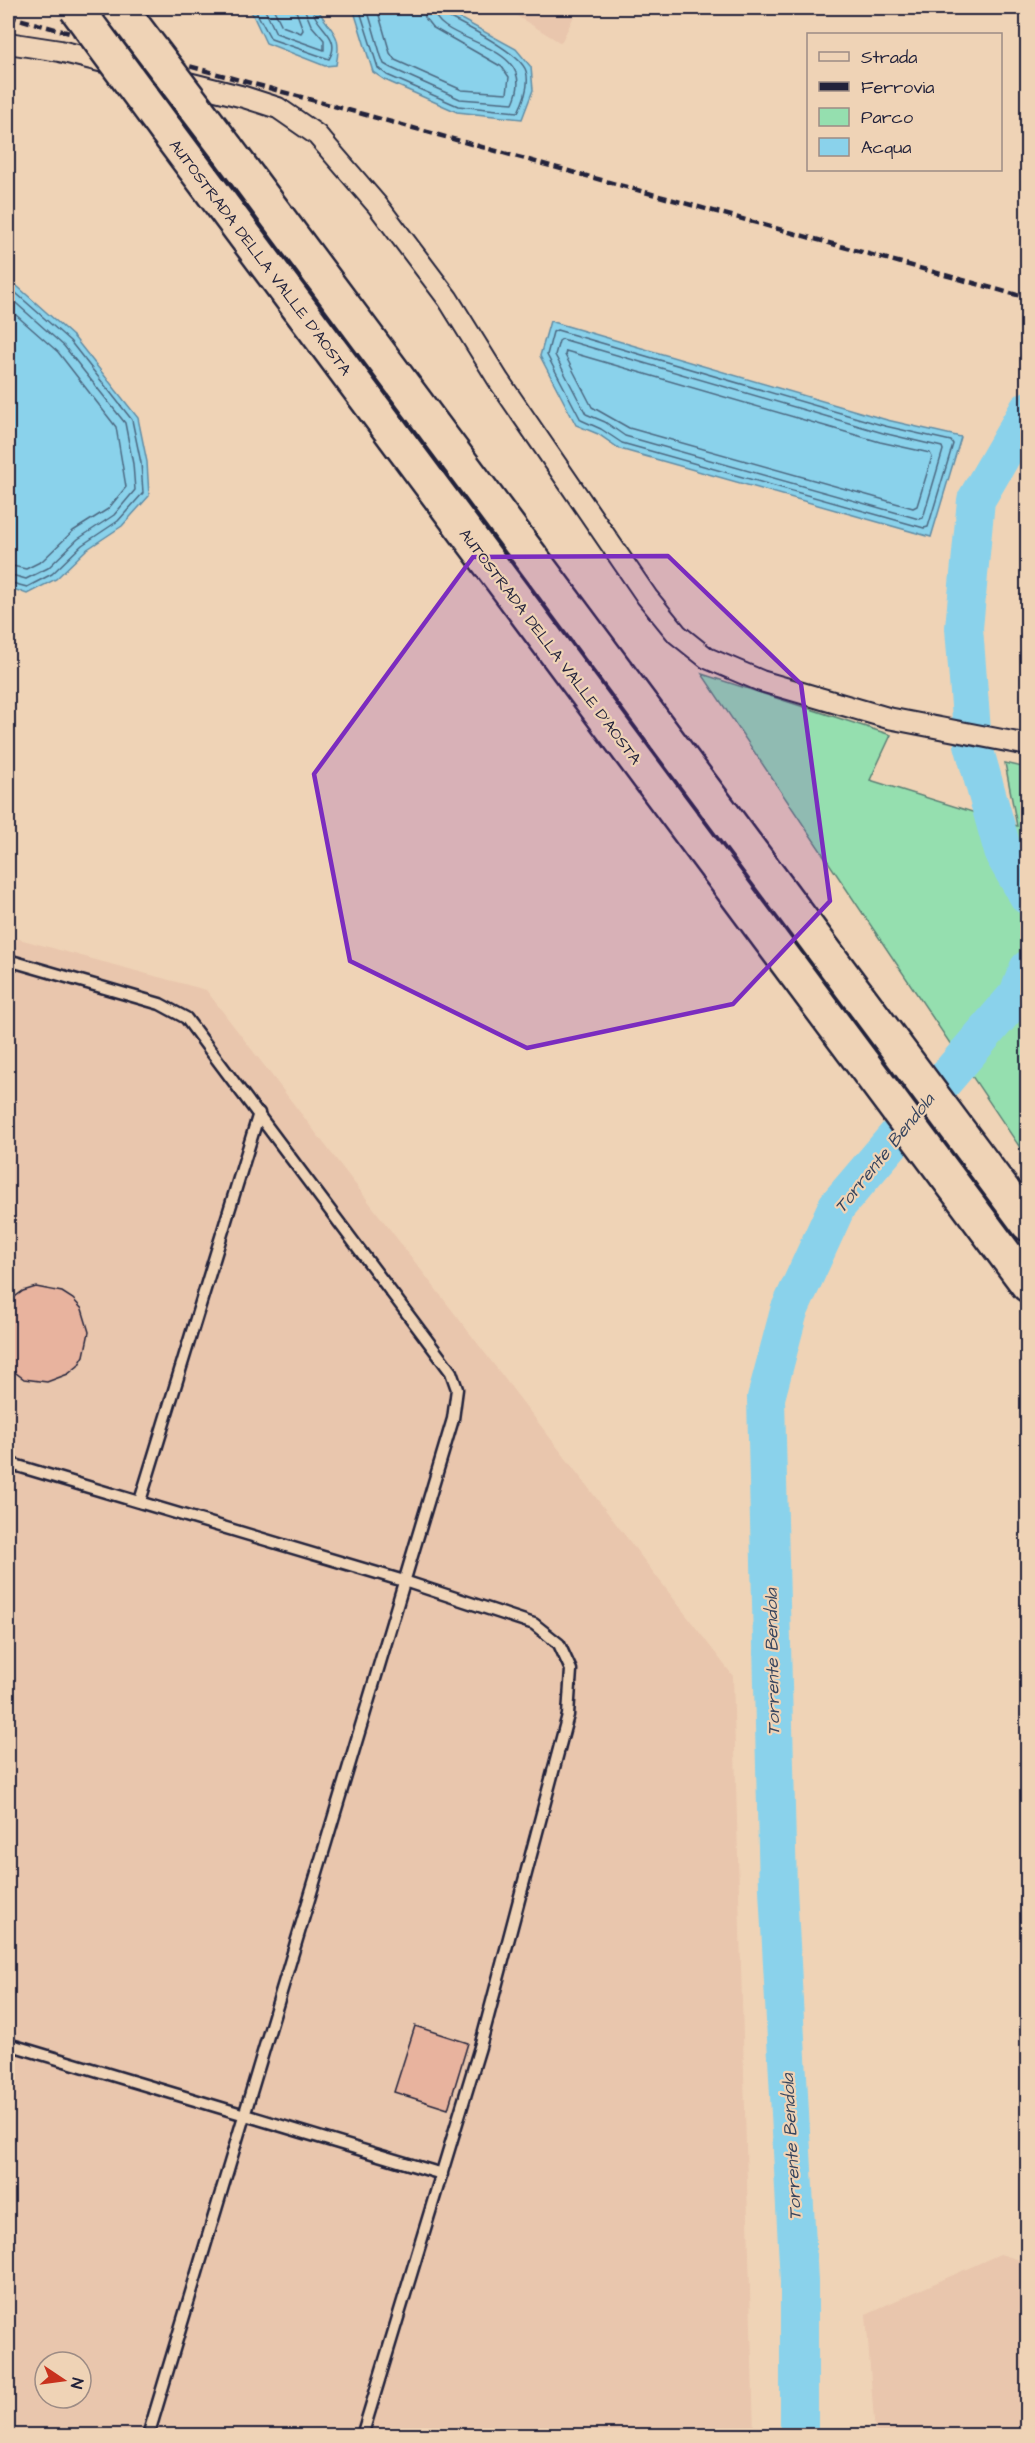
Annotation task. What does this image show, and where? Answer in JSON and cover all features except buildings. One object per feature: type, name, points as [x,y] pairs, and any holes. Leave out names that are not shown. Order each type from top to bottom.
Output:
[{"type":"highway","name":"AUTOSTRADA DELLA VALLE D'AOSTA","points":[[76,8],[1028,1285]]},
{"type":"highway","points":[[120,8],[1018,1211]]},
{"type":"street","points":[[8,44],[60,51],[244,97],[278,108],[317,135],[346,166],[448,299],[506,391],[647,597],[677,634],[707,658],[760,681],[888,717],[1019,743]]},
{"type":"lane","points":[[8,960],[160,1004],[186,1018],[451,1372],[457,1389],[453,1419],[148,2436]]},
{"type":"lane","points":[[140,1501],[259,1113]]},
{"type":"lane","points":[[8,1463],[404,1581],[534,1624],[559,1644],[571,1670],[568,1715],[483,2037],[362,2436]]},
{"type":"lane","points":[[8,2044],[442,2174]]},
{"type":"highlighted area","points":[[668,556],[801,684],[830,901],[733,1004],[527,1048],[350,961],[314,774],[473,557]]},
{"type":"shaded area","points":[[504,8],[578,8],[561,43]]},
{"type":"shaded area","points":[[8,936],[206,990],[733,1676],[754,2435],[8,2435]]},
{"type":"shaded area","points":[[1000,2254],[1027,2262],[1027,2435],[875,2435],[866,2314]]},
{"type":"green space","points":[[702,674],[891,735],[870,780],[1017,826],[1005,763],[1027,768],[1027,1158]]},
{"type":"water","points":[[244,8],[317,8],[337,39],[336,65],[325,66],[266,43],[252,13]]},
{"type":"water","points":[[353,8],[441,8],[516,49],[531,67],[533,90],[522,119],[457,112],[385,80],[373,72]]},
{"type":"water","points":[[8,278],[74,337],[138,418],[147,462],[149,496],[122,526],[86,550],[56,579],[27,594],[8,587]]},
{"type":"water","points":[[550,321],[887,420],[961,437],[931,537],[620,449],[598,434],[576,425],[540,356]]},
{"type":"waterway","name":"Torrente Bendola","points":[[1028,410],[976,500],[964,628],[973,744],[1004,855],[1028,896]]},
{"type":"waterway","name":"Torrente Bendola","points":[[799,2436],[799,2282],[778,1889],[766,1398],[789,1311],[837,1206],[1018,994],[1028,969]]},
{"type":"railway","points":[[8,16],[1028,298]]}]
